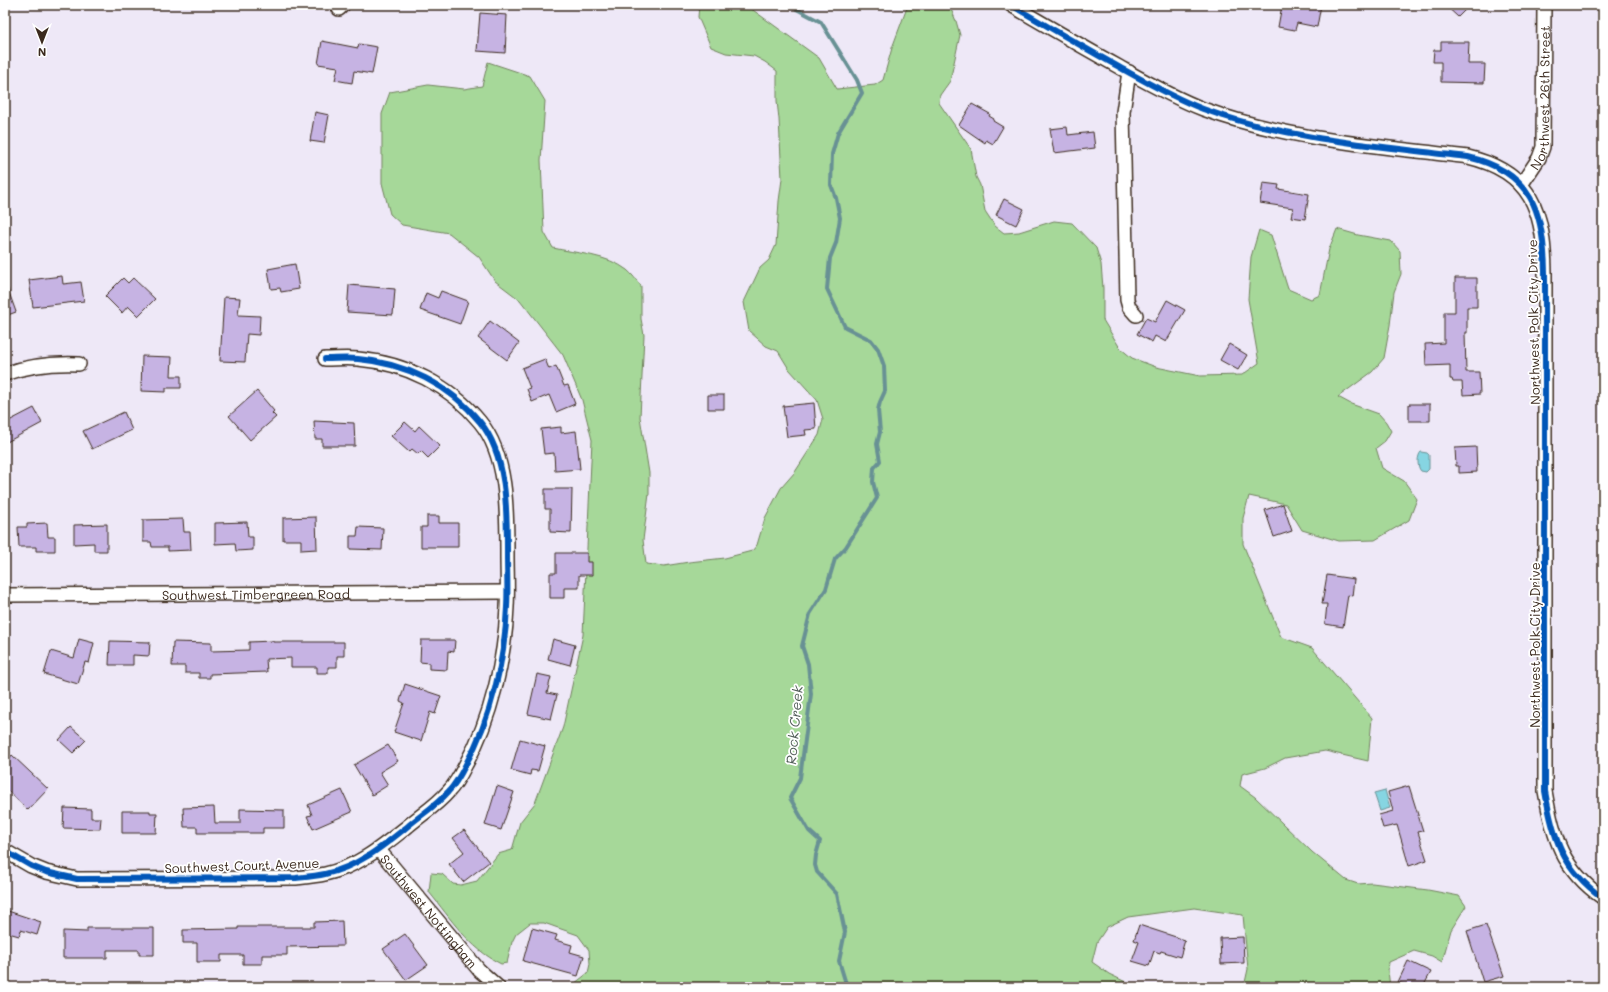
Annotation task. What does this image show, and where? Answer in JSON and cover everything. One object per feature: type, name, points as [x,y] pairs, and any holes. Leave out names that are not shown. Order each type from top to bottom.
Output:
[{"type":"street","name":"Northwest Polk City Drive","points":[[1011,5],[1155,87],[1202,108],[1259,126],[1317,138],[1468,157],[1495,166],[1513,176],[1521,184],[1536,208],[1542,230],[1545,252],[1545,791],[1550,821],[1556,839],[1570,868],[1590,889],[1603,898]]},
{"type":"street","name":"Northwest 26th Street","points":[[1521,184],[1539,158],[1543,147],[1544,5]]},
{"type":"street","points":[[1129,72],[1124,112],[1127,300],[1129,307],[1136,315]]},
{"type":"street","name":"Southwest Court Avenue","points":[[5,851],[31,866],[46,872],[77,878],[296,878],[338,871],[364,859],[379,850],[448,792],[474,751],[485,724],[497,678],[505,631],[507,592],[506,498],[503,478],[495,449],[482,423],[442,386],[416,373],[384,363],[358,359],[325,359]]},
{"type":"street","points":[[5,374],[31,366],[60,363],[79,364]]},
{"type":"street","name":"Southwest Timbergreen Road","points":[[5,595],[507,592]]},
{"type":"street","name":"Southwest Nottingham","points":[[379,850],[479,970],[498,987]]},
{"type":"green space","points":[[699,5],[746,5],[819,58],[837,89],[875,85],[883,80],[892,48],[908,5],[943,5],[950,7],[960,35],[950,81],[940,95],[939,103],[971,149],[976,177],[980,185],[985,211],[995,226],[1004,233],[1019,232],[1054,221],[1072,223],[1096,248],[1101,264],[1103,320],[1120,348],[1132,358],[1156,367],[1200,376],[1242,375],[1259,363],[1248,299],[1251,257],[1259,230],[1271,235],[1288,289],[1311,299],[1320,295],[1329,249],[1337,229],[1358,235],[1391,241],[1400,251],[1401,274],[1394,292],[1384,358],[1372,372],[1338,397],[1351,404],[1379,414],[1386,422],[1391,431],[1385,441],[1376,448],[1382,468],[1404,481],[1417,499],[1409,520],[1375,540],[1339,541],[1302,530],[1286,504],[1249,496],[1243,518],[1243,544],[1281,637],[1312,648],[1372,718],[1368,761],[1325,751],[1285,758],[1265,768],[1242,774],[1240,786],[1255,797],[1312,852],[1346,880],[1358,884],[1372,883],[1428,890],[1459,896],[1466,906],[1451,930],[1442,962],[1432,956],[1414,951],[1389,962],[1388,971],[1390,987],[1244,987],[1248,969],[1243,915],[1194,908],[1128,917],[1107,927],[1097,942],[1092,962],[1109,974],[1134,987],[570,987],[588,973],[590,964],[589,950],[578,935],[544,923],[530,923],[516,934],[512,942],[507,963],[501,964],[479,950],[461,932],[429,892],[431,873],[442,874],[453,884],[461,885],[477,881],[498,854],[512,850],[520,822],[535,803],[563,727],[583,635],[592,440],[582,400],[563,355],[520,300],[495,281],[479,257],[449,233],[402,225],[390,214],[382,183],[382,114],[390,92],[428,85],[464,89],[482,86],[488,62],[530,76],[545,101],[541,160],[544,232],[553,248],[591,255],[611,261],[627,270],[641,286],[641,319],[644,335],[640,417],[649,473],[649,494],[643,540],[646,564],[664,566],[725,558],[752,551],[757,545],[765,518],[781,488],[795,472],[819,435],[823,419],[817,400],[789,369],[778,351],[766,346],[749,331],[744,302],[760,268],[769,260],[776,245],[782,179],[777,101],[777,71],[754,56],[726,53],[711,47],[698,17]]},
{"type":"water","points":[[1421,452],[1429,455],[1429,469],[1426,472],[1421,471],[1418,464],[1418,459]]},
{"type":"water","points":[[1385,790],[1390,808],[1380,811],[1374,793]]},
{"type":"building","points":[[1282,5],[1321,5],[1317,27],[1297,23],[1295,30],[1278,27]]},
{"type":"building","points":[[1445,5],[1470,5],[1458,17]]},
{"type":"building","points":[[480,13],[507,15],[505,53],[477,51]]},
{"type":"building","points":[[322,41],[358,48],[359,44],[377,47],[372,74],[354,71],[352,83],[335,80],[338,67],[318,64]]},
{"type":"building","points":[[1441,42],[1469,42],[1468,64],[1485,64],[1484,83],[1441,82],[1441,62],[1433,62],[1434,50],[1441,50]]},
{"type":"building","points":[[972,104],[990,114],[989,116],[994,119],[993,121],[1003,127],[993,144],[986,140],[985,143],[959,125]]},
{"type":"building","points":[[315,112],[329,115],[324,143],[310,141]]},
{"type":"building","points":[[1067,127],[1068,135],[1093,132],[1095,148],[1054,153],[1050,129]]},
{"type":"building","points":[[1263,183],[1279,185],[1278,189],[1309,194],[1305,219],[1291,217],[1293,208],[1260,203]]},
{"type":"building","points":[[1004,199],[1024,209],[1016,225],[996,215]]},
{"type":"building","points":[[295,264],[299,289],[281,292],[280,288],[271,289],[268,269]]},
{"type":"building","points":[[62,276],[63,284],[81,282],[84,301],[33,307],[29,280]]},
{"type":"building","points":[[123,278],[128,283],[133,278],[155,299],[138,316],[128,306],[122,313],[105,296]]},
{"type":"building","points":[[1455,278],[1477,278],[1477,307],[1467,307],[1467,333],[1465,333],[1466,372],[1479,372],[1480,394],[1463,395],[1462,382],[1453,382],[1452,379],[1450,379],[1450,365],[1426,366],[1425,344],[1444,343],[1444,312],[1455,312]]},
{"type":"building","points":[[6,284],[16,312],[5,316],[5,285]]},
{"type":"building","points":[[349,285],[395,289],[393,315],[347,312]]},
{"type":"building","points":[[441,291],[468,301],[460,324],[420,310],[426,293],[438,298]]},
{"type":"building","points":[[224,297],[240,298],[238,315],[260,316],[259,335],[247,334],[245,362],[220,361]]},
{"type":"building","points":[[1167,300],[1185,310],[1166,342],[1155,336],[1152,342],[1137,334],[1146,318],[1155,322]]},
{"type":"building","points":[[490,321],[519,343],[507,360],[478,338]]},
{"type":"building","points":[[1229,344],[1247,355],[1238,370],[1220,360]]},
{"type":"building","points":[[142,356],[172,357],[171,376],[181,376],[181,388],[166,388],[166,392],[141,391]]},
{"type":"building","points":[[545,359],[549,369],[556,366],[564,386],[568,385],[575,404],[556,412],[549,395],[532,402],[527,389],[530,388],[522,368]]},
{"type":"building","points":[[257,391],[274,411],[272,413],[276,417],[250,440],[229,416]]},
{"type":"building","points":[[708,395],[724,395],[724,409],[708,409]]},
{"type":"building","points":[[814,403],[816,429],[805,430],[806,435],[787,437],[783,406]]},
{"type":"building","points":[[1409,404],[1430,404],[1430,421],[1409,421]]},
{"type":"building","points":[[34,408],[42,423],[5,443],[5,423]]},
{"type":"building","points":[[124,412],[132,430],[92,449],[83,431]]},
{"type":"building","points":[[314,421],[354,423],[355,446],[322,446],[322,439],[315,439]]},
{"type":"building","points":[[405,422],[415,431],[419,426],[440,446],[428,458],[421,451],[418,454],[412,449],[409,452],[391,436]]},
{"type":"building","points":[[561,427],[561,433],[576,431],[580,469],[555,471],[554,453],[544,454],[541,429]]},
{"type":"building","points":[[1476,447],[1477,472],[1459,473],[1459,466],[1456,466],[1455,448]]},
{"type":"building","points":[[545,489],[572,489],[571,533],[550,532],[550,509],[545,509]]},
{"type":"building","points":[[1283,504],[1292,531],[1274,537],[1265,510]]},
{"type":"building","points":[[427,516],[439,516],[439,523],[458,523],[458,547],[421,547],[421,527],[427,527]]},
{"type":"building","points":[[316,517],[317,549],[301,550],[301,540],[283,540],[283,518]]},
{"type":"building","points":[[183,519],[184,532],[190,532],[191,550],[168,551],[168,547],[152,547],[151,542],[143,542],[143,520]]},
{"type":"building","points":[[247,522],[248,537],[253,537],[253,550],[236,551],[235,543],[215,544],[215,523]]},
{"type":"building","points":[[47,523],[48,537],[55,537],[55,551],[36,551],[36,547],[19,547],[18,527],[27,527],[27,524]]},
{"type":"building","points":[[107,524],[107,551],[94,551],[94,543],[74,544],[74,525]]},
{"type":"building","points":[[358,527],[383,528],[382,550],[350,549],[350,536],[357,536]]},
{"type":"building","points":[[556,553],[587,553],[587,562],[592,562],[592,575],[579,575],[579,588],[564,588],[564,598],[550,598],[550,573],[556,573]]},
{"type":"building","points":[[1327,575],[1354,579],[1352,596],[1348,595],[1343,627],[1325,624],[1327,604],[1322,604]]},
{"type":"building","points":[[79,639],[94,643],[89,663],[85,662],[78,684],[44,674],[51,651],[74,658]]},
{"type":"building","points":[[553,639],[575,645],[570,665],[548,659]]},
{"type":"building","points":[[421,640],[455,640],[454,652],[448,651],[447,670],[429,669],[429,663],[420,662]]},
{"type":"building","points":[[110,641],[150,642],[149,656],[133,655],[133,665],[109,665]]},
{"type":"building","points":[[173,642],[211,643],[211,651],[249,650],[249,642],[344,642],[344,656],[337,656],[337,667],[328,667],[328,673],[317,673],[317,667],[291,667],[291,658],[266,659],[267,672],[210,674],[210,678],[199,678],[199,673],[185,673],[185,666],[172,666]]},
{"type":"building","points":[[537,674],[551,677],[547,693],[557,695],[551,719],[528,714]]},
{"type":"building","points":[[405,684],[441,696],[435,714],[430,712],[421,741],[394,732],[404,703],[400,701]]},
{"type":"building","points":[[71,727],[86,740],[73,753],[59,740]]},
{"type":"building","points":[[520,739],[545,746],[538,771],[531,770],[530,775],[511,770]]},
{"type":"building","points":[[388,745],[398,761],[380,772],[388,785],[372,795],[354,765]]},
{"type":"building","points":[[12,755],[48,789],[28,810],[5,788],[5,763]]},
{"type":"building","points":[[497,786],[514,792],[501,830],[485,825]]},
{"type":"building","points":[[1409,786],[1423,831],[1418,832],[1427,860],[1409,866],[1397,825],[1383,828],[1379,815],[1393,811],[1388,792]]},
{"type":"building","points":[[342,790],[352,812],[313,829],[307,816],[312,815],[308,805]]},
{"type":"building","points":[[214,807],[215,823],[240,823],[240,809],[284,810],[284,828],[263,828],[263,833],[197,833],[197,827],[184,827],[183,808]]},
{"type":"building","points":[[64,808],[91,809],[91,818],[101,818],[100,829],[63,828]]},
{"type":"building","points":[[122,811],[150,811],[150,813],[157,813],[156,833],[122,833]]},
{"type":"building","points":[[464,830],[489,862],[463,882],[449,864],[464,852],[453,838]]},
{"type":"building","points":[[5,910],[41,922],[37,935],[21,930],[19,936],[5,932]]},
{"type":"building","points":[[342,921],[343,946],[287,947],[287,955],[262,955],[262,964],[243,964],[243,955],[221,955],[221,962],[197,962],[197,943],[183,943],[183,930],[238,929],[238,927],[314,927],[314,922]]},
{"type":"building","points":[[1139,925],[1185,940],[1180,957],[1161,951],[1160,953],[1154,951],[1149,966],[1132,961],[1139,942],[1134,940]]},
{"type":"building","points":[[1486,925],[1504,976],[1483,982],[1467,931]]},
{"type":"building","points":[[87,928],[154,928],[154,955],[139,955],[139,950],[107,950],[107,958],[63,958],[63,931],[87,932]]},
{"type":"building","points":[[532,928],[557,935],[555,940],[572,945],[570,952],[584,956],[578,976],[523,961]]},
{"type":"building","points":[[405,934],[428,965],[406,980],[383,949]]},
{"type":"building","points":[[1243,937],[1244,963],[1221,964],[1220,938]]},
{"type":"building","points":[[1408,961],[1431,972],[1423,987],[1409,987],[1398,982]]},
{"type":"waterway","name":"Rock Creek","points":[[789,5],[821,22],[857,80],[862,93],[838,133],[832,154],[831,185],[836,198],[840,218],[836,243],[830,258],[827,289],[845,327],[871,340],[878,349],[884,366],[885,391],[878,410],[880,432],[877,444],[880,461],[874,468],[873,482],[877,498],[846,547],[835,559],[826,589],[810,614],[802,646],[808,664],[811,694],[800,778],[790,798],[809,831],[820,841],[815,865],[817,872],[837,894],[845,932],[839,961],[847,987]]},
{"type":"cycle path","points":[[1011,5],[1150,84],[1181,100],[1203,109],[1235,120],[1300,135],[1367,145],[1468,157],[1490,164],[1507,173],[1520,184],[1530,198],[1537,213],[1542,231],[1545,272],[1545,791],[1556,838],[1569,864],[1578,876],[1603,898]]},
{"type":"cycle path","points":[[5,851],[31,866],[46,872],[77,879],[296,878],[325,874],[337,871],[370,855],[434,806],[444,797],[455,783],[462,772],[483,728],[500,668],[506,627],[506,503],[501,468],[496,451],[480,422],[468,409],[455,397],[425,378],[393,365],[376,361],[325,359]]}]
